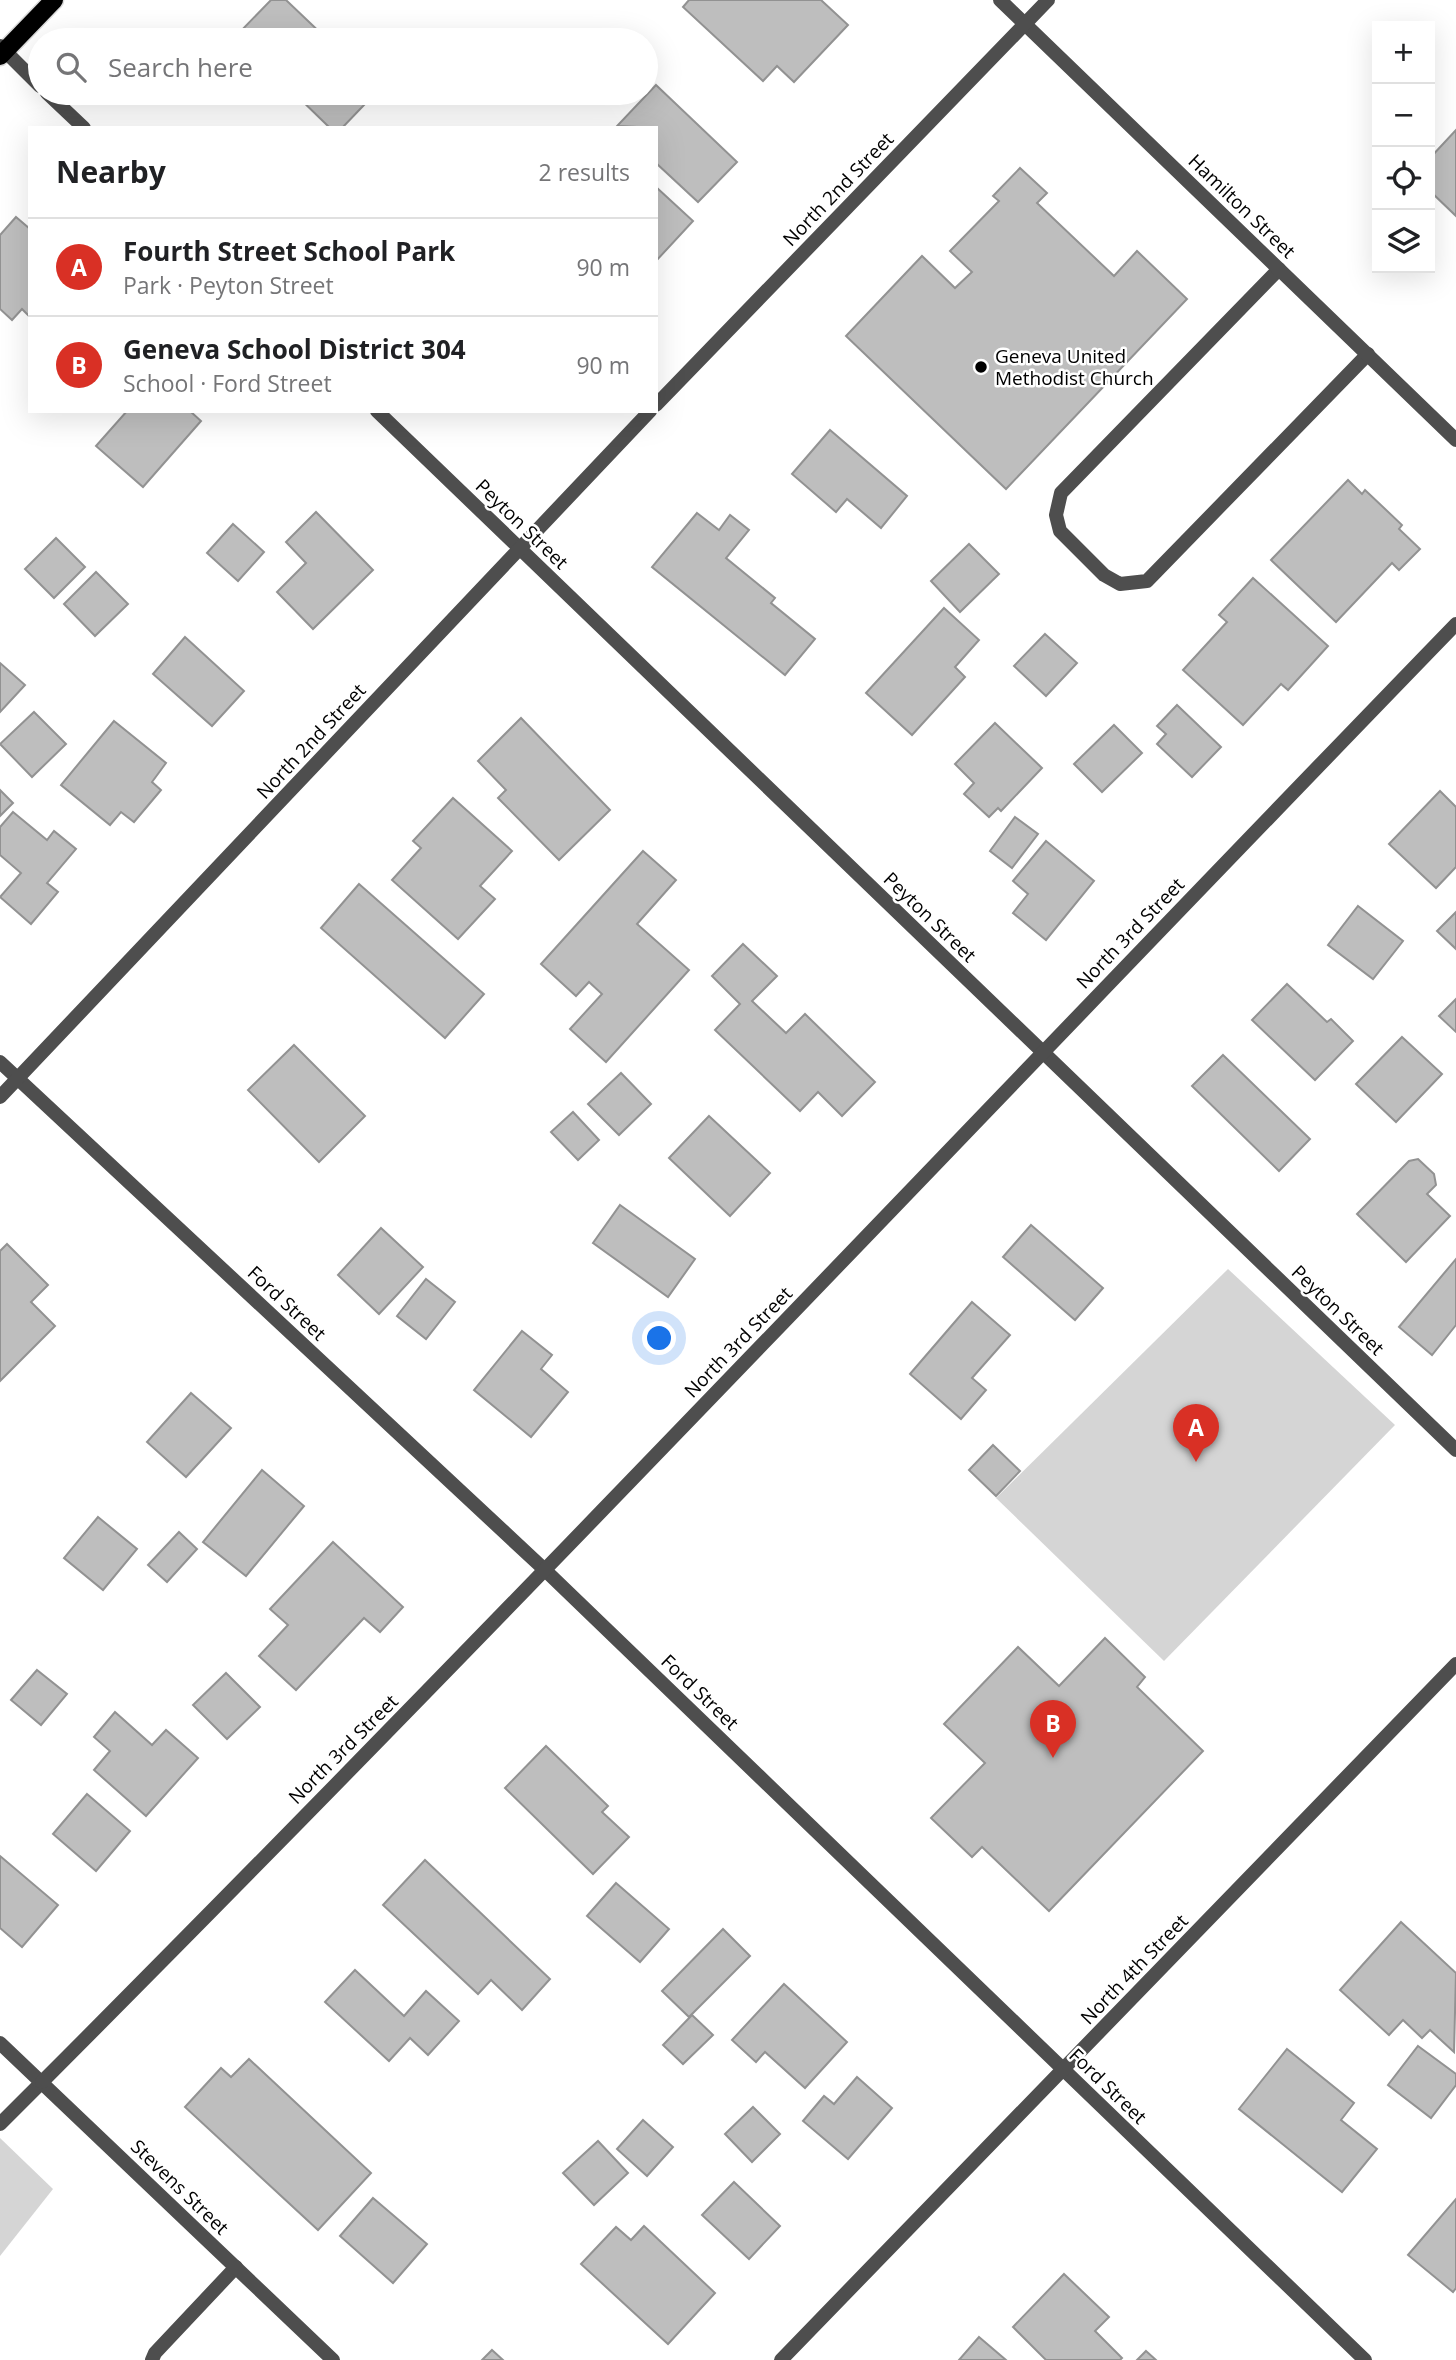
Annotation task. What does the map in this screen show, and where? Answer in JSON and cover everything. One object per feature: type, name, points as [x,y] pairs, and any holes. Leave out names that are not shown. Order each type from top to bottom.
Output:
[{"type":"main road","points":[[1,51],[54,0]]},
{"type":"street","name":"Hamilton Street","points":[[1000,0],[1456,440]]},
{"type":"street","name":"North 2nd Street","points":[[658,403],[1048,0]]},
{"type":"street","points":[[1,51],[28,75]]},
{"type":"street","points":[[60,105],[82,126]]},
{"type":"street","points":[[1279,269],[1061,493],[1056,515],[1060,531],[1104,575],[1120,584],[1147,581],[1368,354]]},
{"type":"street","name":"Peyton Street","points":[[379,413],[1456,1450]]},
{"type":"street","name":"North 2nd Street","points":[[0,1097],[648,413]]},
{"type":"street","name":"North 3rd Street","points":[[0,2124],[546,1570],[1042,1051],[1456,624]]},
{"type":"street","name":"Ford Street","points":[[0,1062],[546,1570],[1365,2360]]},
{"type":"street","name":"North 4th Street","points":[[781,2360],[1456,1664]]},
{"type":"street","name":"Stevens Street","points":[[0,2043],[333,2360]]},
{"type":"street","points":[[152,2360],[155,2353],[236,2267]]},
{"type":"shaded area","points":[[1228,1269],[1395,1425],[1164,1661],[996,1498]]},
{"type":"shaded area","points":[[0,2138],[53,2189],[0,2256]]},
{"type":"building","points":[[271,0],[286,0],[315,28],[244,28]]},
{"type":"building","points":[[689,0],[821,0],[848,25],[794,82],[777,66],[763,81],[683,7]]},
{"type":"building","points":[[658,87],[737,162],[698,202],[658,165],[658,126],[617,126],[637,105],[658,105]]},
{"type":"building","points":[[306,105],[364,105],[344,126],[328,126]]},
{"type":"building","points":[[1456,130],[1456,216],[1435,196],[1435,153]]},
{"type":"building","points":[[1020,168],[1047,193],[1037,203],[1114,276],[1137,251],[1187,299],[1006,489],[846,336],[922,256],[955,288],[972,272],[950,251],[999,201],[993,196]]},
{"type":"building","points":[[658,189],[693,221],[658,259]]},
{"type":"building","points":[[16,217],[28,227],[28,315],[22,309],[12,320],[0,309],[0,235]]},
{"type":"building","points":[[125,413],[192,413],[201,421],[143,487],[96,446]]},
{"type":"building","points":[[830,430],[907,496],[881,528],[847,499],[836,512],[792,474]]},
{"type":"building","points":[[1348,480],[1362,494],[1365,490],[1402,525],[1399,529],[1420,549],[1399,570],[1392,563],[1336,622],[1271,560]]},
{"type":"building","points":[[316,512],[373,570],[313,629],[277,592],[306,563],[286,542]]},
{"type":"building","points":[[697,513],[719,530],[730,515],[749,530],[726,558],[775,598],[771,603],[815,639],[785,675],[652,567]]},
{"type":"building","points":[[233,524],[264,552],[238,581],[207,553]]},
{"type":"building","points":[[56,538],[85,567],[54,598],[25,569]]},
{"type":"building","points":[[969,544],[999,574],[960,612],[931,581]]},
{"type":"building","points":[[96,572],[128,604],[95,636],[64,604]]},
{"type":"building","points":[[1253,578],[1328,646],[1288,690],[1281,684],[1243,725],[1183,670],[1227,622],[1219,615]]},
{"type":"building","points":[[944,608],[979,640],[955,667],[965,677],[912,735],[866,693]]},
{"type":"building","points":[[1045,634],[1077,663],[1046,696],[1014,666]]},
{"type":"building","points":[[185,637],[244,691],[212,726],[153,674]]},
{"type":"building","points":[[0,663],[25,685],[0,712]]},
{"type":"building","points":[[1177,705],[1221,747],[1192,777],[1157,744],[1166,734],[1157,726]]},
{"type":"building","points":[[34,712],[66,744],[32,777],[0,744]]},
{"type":"building","points":[[521,718],[610,810],[559,860],[498,798],[506,790],[478,761]]},
{"type":"building","points":[[114,721],[166,763],[152,782],[161,790],[134,822],[121,812],[110,825],[61,785]]},
{"type":"building","points":[[995,723],[1042,768],[1001,811],[998,808],[989,817],[964,794],[974,783],[955,764]]},
{"type":"building","points":[[1114,725],[1142,753],[1102,792],[1074,764]]},
{"type":"building","points":[[0,790],[13,803],[0,816]]},
{"type":"building","points":[[1440,791],[1456,807],[1456,867],[1436,888],[1389,844]]},
{"type":"building","points":[[453,798],[512,851],[480,886],[495,899],[458,939],[392,880],[421,848],[413,841]]},
{"type":"building","points":[[13,812],[47,840],[54,831],[76,849],[47,883],[58,892],[31,924],[0,897],[21,873],[0,855],[0,827]]},
{"type":"building","points":[[1015,817],[1038,834],[1012,868],[990,851]]},
{"type":"building","points":[[1046,841],[1094,881],[1046,940],[1013,913],[1028,894],[1013,881]]},
{"type":"building","points":[[643,851],[676,880],[637,924],[689,970],[606,1062],[570,1029],[602,994],[589,982],[576,996],[541,964]]},
{"type":"building","points":[[359,884],[484,994],[445,1038],[321,928]]},
{"type":"building","points":[[1358,906],[1403,941],[1373,979],[1328,945]]},
{"type":"building","points":[[1456,912],[1456,949],[1437,931]]},
{"type":"building","points":[[743,944],[777,976],[752,1001],[786,1033],[805,1014],[875,1082],[842,1116],[818,1092],[800,1111],[715,1030],[740,1004],[712,976]]},
{"type":"building","points":[[1287,984],[1327,1022],[1331,1019],[1353,1041],[1315,1080],[1252,1020]]},
{"type":"building","points":[[1456,999],[1456,1032],[1439,1016]]},
{"type":"building","points":[[1402,1037],[1442,1074],[1396,1122],[1356,1084]]},
{"type":"building","points":[[294,1045],[365,1116],[319,1162],[248,1090]]},
{"type":"building","points":[[1223,1055],[1310,1139],[1279,1171],[1192,1086]]},
{"type":"building","points":[[621,1073],[651,1104],[619,1135],[588,1104]]},
{"type":"building","points":[[573,1112],[599,1140],[578,1160],[551,1132]]},
{"type":"building","points":[[709,1116],[770,1173],[730,1216],[669,1158]]},
{"type":"building","points":[[1418,1159],[1434,1174],[1436,1185],[1427,1194],[1450,1216],[1406,1262],[1357,1214],[1409,1161]]},
{"type":"building","points":[[620,1205],[695,1259],[668,1297],[593,1243]]},
{"type":"building","points":[[1031,1225],[1103,1288],[1075,1320],[1003,1257]]},
{"type":"building","points":[[381,1228],[423,1267],[379,1314],[338,1275]]},
{"type":"building","points":[[7,1244],[48,1285],[31,1302],[55,1326],[0,1381],[0,1251]]},
{"type":"building","points":[[1456,1259],[1456,1325],[1432,1355],[1399,1327]]},
{"type":"building","points":[[426,1279],[455,1302],[426,1339],[397,1316]]},
{"type":"building","points":[[972,1302],[1010,1335],[972,1378],[986,1390],[961,1419],[910,1374]]},
{"type":"building","points":[[522,1331],[552,1355],[541,1369],[568,1392],[531,1437],[474,1390]]},
{"type":"building","points":[[191,1393],[231,1428],[186,1477],[147,1442]]},
{"type":"building","points":[[993,1445],[1020,1471],[996,1496],[969,1470]]},
{"type":"building","points":[[262,1470],[304,1506],[246,1576],[203,1542]]},
{"type":"building","points":[[98,1517],[137,1549],[103,1590],[64,1558]]},
{"type":"building","points":[[179,1532],[197,1549],[167,1582],[148,1565]]},
{"type":"building","points":[[333,1542],[403,1607],[380,1632],[364,1618],[296,1690],[259,1656],[288,1625],[270,1609]]},
{"type":"building","points":[[1105,1638],[1145,1677],[1137,1687],[1203,1751],[1049,1911],[982,1847],[972,1857],[931,1818],[985,1763],[944,1724],[1018,1647],[1059,1686]]},
{"type":"building","points":[[37,1670],[67,1694],[41,1725],[11,1700]]},
{"type":"building","points":[[226,1673],[260,1707],[227,1739],[193,1705]]},
{"type":"building","points":[[115,1712],[152,1745],[166,1730],[198,1758],[146,1816],[94,1770],[110,1751],[94,1737]]},
{"type":"building","points":[[546,1746],[608,1806],[602,1812],[629,1837],[593,1874],[505,1788]]},
{"type":"building","points":[[87,1794],[130,1831],[96,1871],[53,1834]]},
{"type":"building","points":[[0,1856],[58,1905],[22,1947],[0,1928]]},
{"type":"building","points":[[425,1860],[550,1979],[522,2010],[491,1980],[478,1994],[383,1905]]},
{"type":"building","points":[[616,1883],[669,1929],[640,1962],[587,1916]]},
{"type":"building","points":[[1401,1922],[1456,1973],[1454,2052],[1430,2030],[1422,2038],[1403,2020],[1389,2035],[1340,1990]]},
{"type":"building","points":[[723,1929],[750,1956],[689,2017],[662,1991]]},
{"type":"building","points":[[355,1970],[404,2016],[426,1991],[459,2021],[428,2055],[410,2038],[389,2061],[325,2002]]},
{"type":"building","points":[[784,1984],[847,2042],[805,2088],[765,2052],[756,2062],[732,2040]]},
{"type":"building","points":[[692,2015],[713,2035],[683,2064],[663,2045]]},
{"type":"building","points":[[1418,2046],[1456,2074],[1456,2085],[1431,2118],[1388,2085]]},
{"type":"building","points":[[1287,2049],[1354,2103],[1341,2120],[1377,2149],[1342,2192],[1239,2109]]},
{"type":"building","points":[[249,2059],[371,2173],[318,2230],[185,2107],[221,2068],[231,2077]]},
{"type":"building","points":[[857,2077],[892,2108],[848,2159],[803,2121],[824,2096],[834,2104]]},
{"type":"building","points":[[753,2107],[780,2134],[752,2162],[725,2134]]},
{"type":"building","points":[[643,2120],[673,2147],[647,2176],[617,2149]]},
{"type":"building","points":[[598,2141],[628,2173],[594,2205],[563,2173]]},
{"type":"building","points":[[734,2182],[780,2226],[749,2259],[702,2215]]},
{"type":"building","points":[[373,2198],[427,2244],[393,2283],[340,2236]]},
{"type":"building","points":[[1456,2199],[1456,2288],[1453,2292],[1408,2255]]},
{"type":"building","points":[[644,2226],[715,2293],[668,2344],[581,2264],[616,2227],[631,2240]]},
{"type":"building","points":[[1064,2274],[1109,2317],[1095,2331],[1122,2358],[1120,2360],[1046,2360],[1013,2327]]},
{"type":"building","points":[[979,2337],[1006,2360],[959,2360]]},
{"type":"building","points":[[492,2350],[503,2360],[482,2360]]},
{"type":"building","points":[[1146,2351],[1156,2360],[1137,2360]]},
{"type":"place","name":"Geneva United Methodist Church","points":[[981,367]]},
{"type":"place","name":"Fourth Street School Park","points":[[1196,1462]]},
{"type":"place","name":"Geneva School District 304","points":[[1053,1758]]}]
